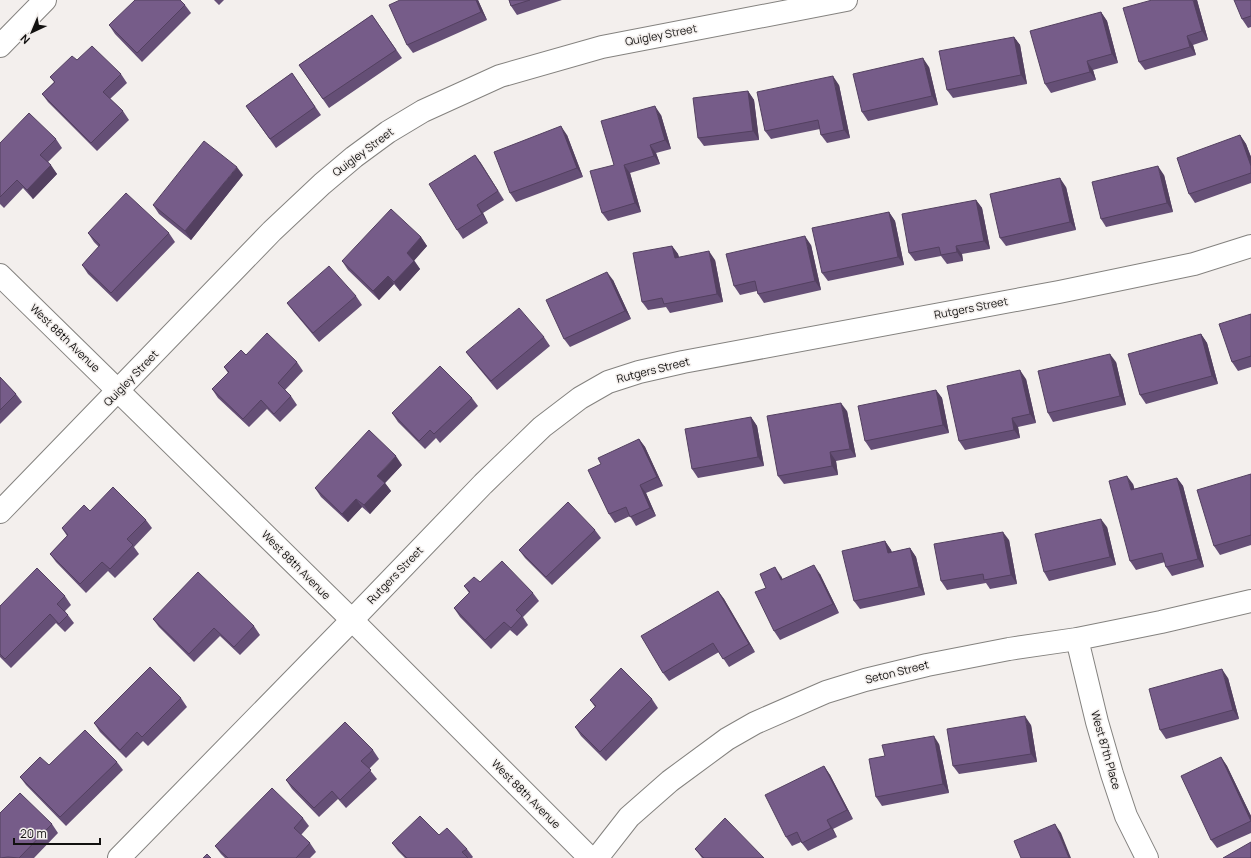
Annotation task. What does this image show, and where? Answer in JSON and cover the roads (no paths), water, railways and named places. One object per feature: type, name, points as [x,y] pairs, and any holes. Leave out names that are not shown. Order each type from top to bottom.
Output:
[{"type":"street","points":[[0,46],[46,0]]},
{"type":"street","name":"Quigley Street","points":[[0,512],[119,391],[272,231],[322,184],[354,157],[388,132],[423,111],[500,76],[602,46],[846,0]]},
{"type":"street","name":"Rutgers Street","points":[[119,858],[483,484],[542,427],[580,398],[608,382],[639,372],[683,362],[1059,292],[1194,264],[1251,246]]},
{"type":"street","name":"West 88th Avenue","points":[[0,275],[352,620],[590,858]]},
{"type":"street","name":"Seton Street","points":[[597,858],[629,817],[670,781],[727,739],[755,723],[826,692],[866,680],[927,665],[1009,649],[1077,639],[1161,622],[1251,601]]},
{"type":"street","name":"West 87th Place","points":[[1077,639],[1097,722],[1112,774],[1126,816],[1147,858]]}]
